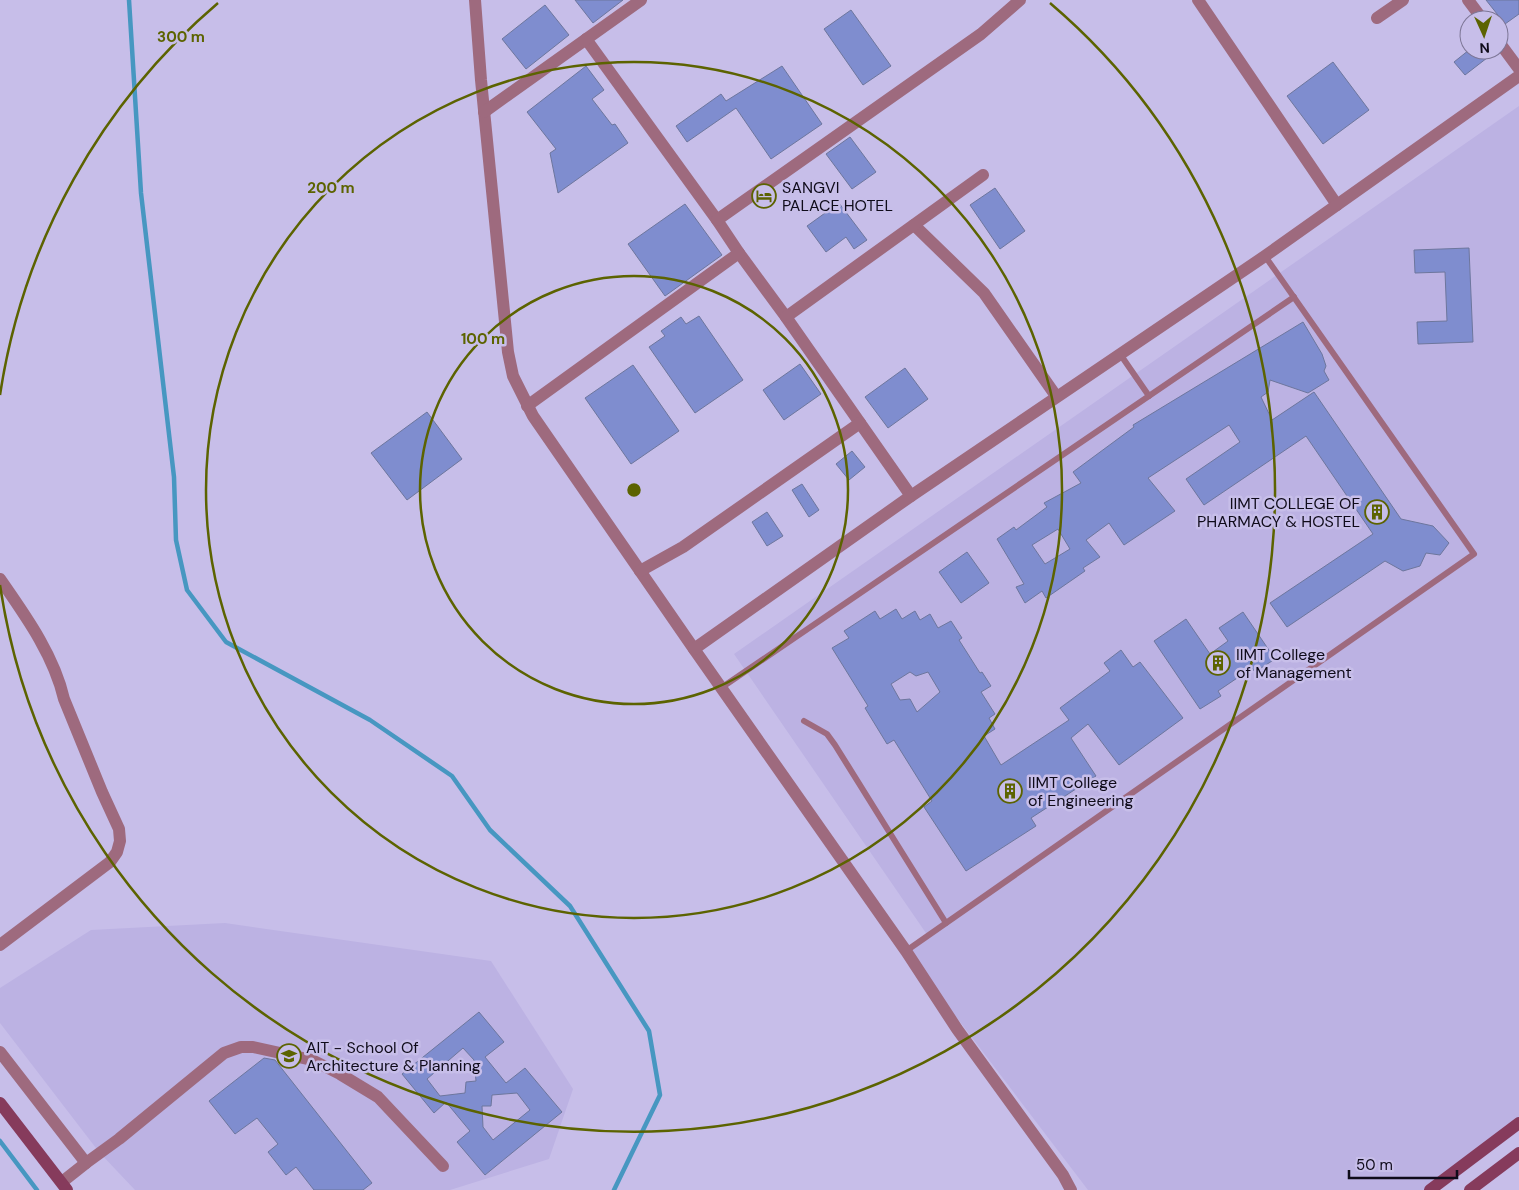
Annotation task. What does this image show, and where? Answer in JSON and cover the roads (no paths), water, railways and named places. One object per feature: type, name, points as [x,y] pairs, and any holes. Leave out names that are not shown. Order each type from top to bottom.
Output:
[{"type":"street","points":[[475,0],[508,352],[513,376],[527,406],[721,688],[906,951],[957,1029],[1063,1176],[1071,1190]]},
{"type":"street","points":[[484,112],[641,0]]},
{"type":"street","points":[[717,220],[981,34],[1020,0]]},
{"type":"street","points":[[1198,0],[1337,205]]},
{"type":"street","points":[[1377,18],[1402,0]]},
{"type":"street","points":[[586,39],[786,317],[911,496]]},
{"type":"street","points":[[1509,56],[1519,69]]},
{"type":"street","points":[[694,649],[1056,396],[1265,256],[1519,76]]},
{"type":"street","points":[[786,317],[983,175]]},
{"type":"street","points":[[914,225],[984,293],[1056,396]]},
{"type":"street","points":[[527,406],[739,253]]},
{"type":"street","points":[[640,571],[683,547],[860,423]]},
{"type":"street","points":[[0,579],[35,632],[60,684],[67,707],[119,829],[120,842],[117,852],[110,862],[0,945]]},
{"type":"street","points":[[0,1103],[65,1186],[86,1163],[119,1139],[224,1053],[241,1047],[253,1047],[312,1060],[378,1097],[443,1166]]},
{"type":"street","points":[[0,1052],[86,1163]]},
{"type":"street","points":[[1430,1190],[1519,1123]]},
{"type":"street","points":[[1470,1190],[1519,1153]]},
{"type":"lane","points":[[906,951],[1474,554],[1265,256]]},
{"type":"lane","points":[[721,688],[1294,297]]},
{"type":"lane","points":[[1120,354],[1149,396]]},
{"type":"lane","points":[[804,721],[827,734],[835,745],[946,923]]},
{"type":"waterway","points":[[129,0],[141,193],[174,477],[176,540],[187,590],[226,642],[370,720],[452,776],[490,830],[570,906],[649,1031],[660,1095],[614,1190]]},
{"type":"waterway","points":[[0,1141],[37,1190]]},
{"type":"place","name":"SANGVI PALACE HOTEL","points":[[764,196]]},
{"type":"place","name":"IIMT COLLEGE OF PHARMACY & HOSTEL","points":[[1377,512]]},
{"type":"place","name":"IIMT College of Management","points":[[1218,663]]},
{"type":"place","name":"IIMT College of Engineering","points":[[1010,791]]},
{"type":"place","name":"AIT - School Of Architecture & Planning","points":[[289,1056]]}]
